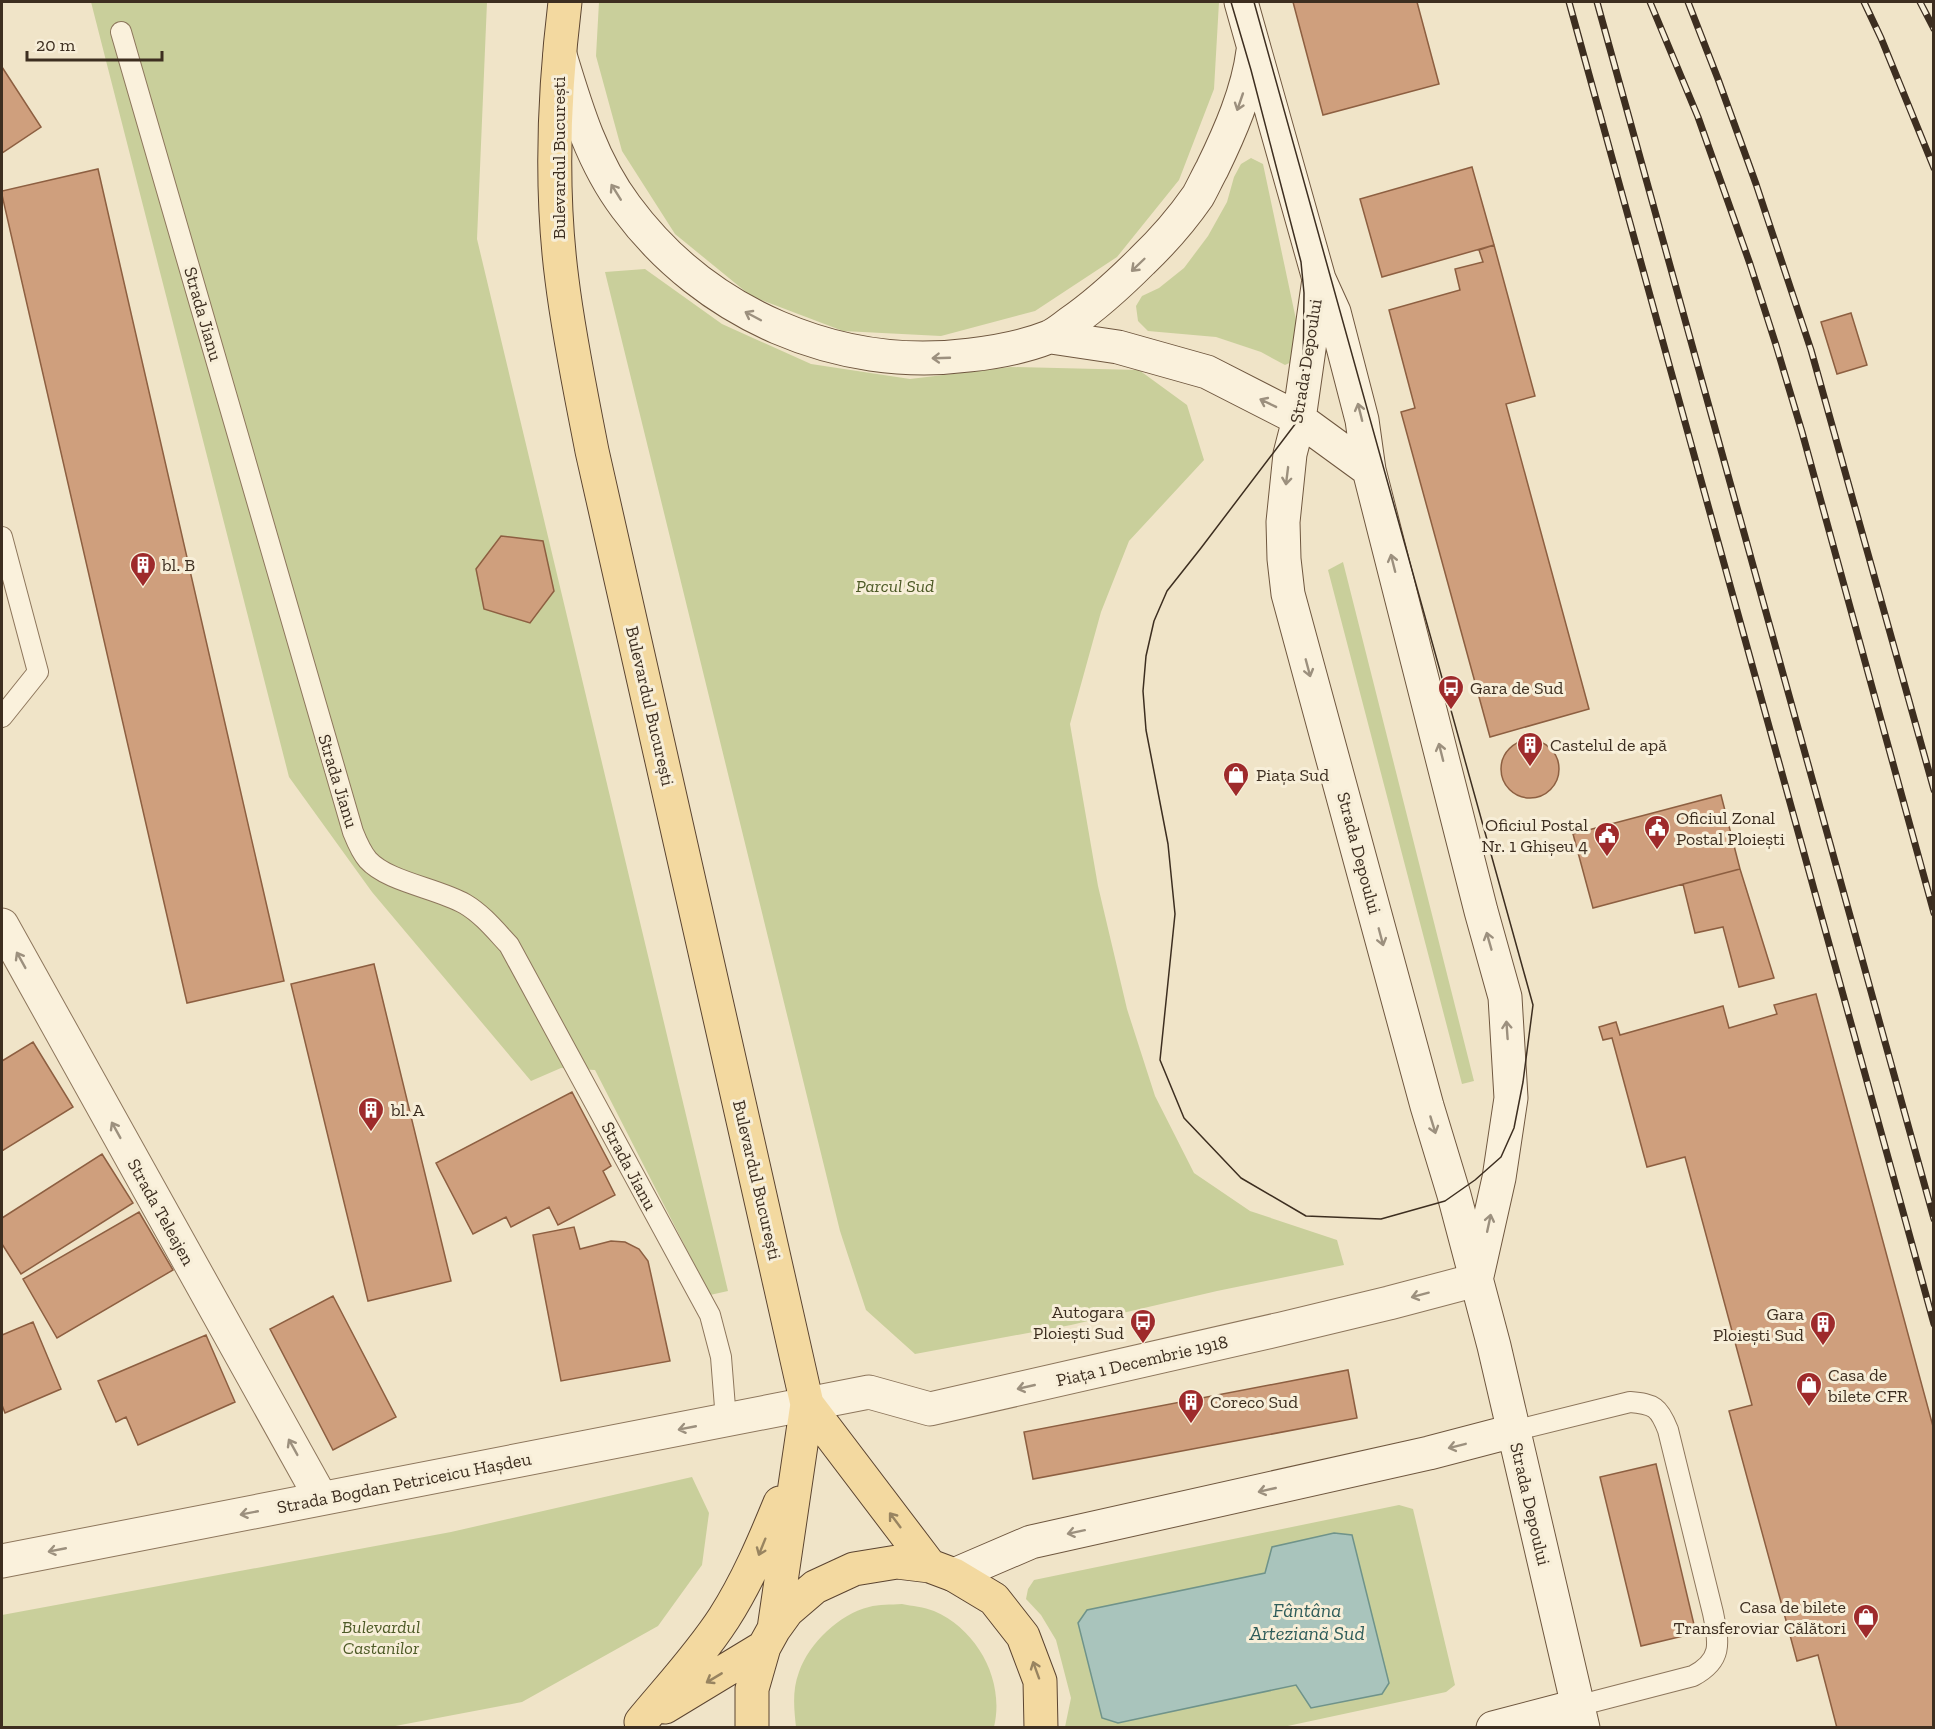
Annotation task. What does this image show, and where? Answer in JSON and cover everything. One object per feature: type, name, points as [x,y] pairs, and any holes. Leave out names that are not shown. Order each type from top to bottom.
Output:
[{"type":"main road","name":"Bulevardul București","points":[[565,2],[559,51],[556,210],[570,336],[592,451],[807,1404],[769,1638],[752,1689],[752,1728]]},
{"type":"main road","name":"Strada Depoului","points":[[1241,2],[1319,279],[1334,312],[1362,420],[1369,470],[1505,997],[1511,1098],[1499,1178],[1476,1280]]},
{"type":"main road","points":[[559,51],[580,120],[603,170],[625,206],[682,268],[718,296],[752,316],[790,334],[831,347],[874,355],[915,359],[999,352],[1051,337],[1094,306],[1133,270],[1164,240],[1198,194],[1222,148],[1238,109],[1251,70],[1254,46]]},
{"type":"main road","name":"Strada Depoului","points":[[1319,279],[1299,419],[1290,454],[1282,522],[1288,594],[1494,1346],[1580,1717]]},
{"type":"main road","points":[[1051,337],[1118,347],[1207,372],[1299,419],[1369,470]]},
{"type":"main road","name":"Strada Teleajen","points":[[2,925],[321,1498]]},
{"type":"main road","name":"Piața 1 Decembrie 1918","points":[[807,1404],[869,1392],[930,1409],[1281,1329],[1476,1280]]},
{"type":"main road","name":"Bulevardul București","points":[[807,1404],[942,1570]]},
{"type":"main road","name":"Strada Bogdan Petriceicu Hașdeu","points":[[2,1561],[807,1404]]},
{"type":"main road","points":[[942,1570],[1031,1542],[1429,1453],[1513,1431]]},
{"type":"main road","points":[[636,1725],[692,1662],[724,1618],[757,1559],[800,1454]]},
{"type":"main road","points":[[636,1725],[769,1638],[787,1611],[815,1587],[854,1569],[897,1562],[942,1570],[994,1599],[1023,1636],[1040,1681],[1041,1728]]},
{"type":"main road","points":[[1492,1728],[1580,1717]]},
{"type":"lane","name":"Strada Jianu","points":[[121,32],[345,806],[357,840],[369,861],[381,871],[465,904],[484,918],[509,945],[710,1315],[721,1357],[726,1420]]},
{"type":"lane","points":[[2,537],[38,672],[2,717]]},
{"type":"lane","points":[[1513,1431],[1630,1401],[1649,1404],[1661,1412],[1668,1430],[1713,1613],[1718,1638],[1715,1656],[1706,1669],[1693,1676],[1580,1717]]},
{"type":"green space","points":[[91,2],[487,2],[477,239],[728,1291],[710,1295],[595,1070],[561,1068],[531,1081],[372,892],[289,777]]},
{"type":"green space","points":[[599,2],[1219,2],[1214,89],[1179,180],[1117,257],[1035,311],[941,336],[843,331],[751,296],[675,234],[622,151],[596,56]]},
{"type":"green space","points":[[1251,158],[1263,164],[1298,329],[1298,359],[1285,365],[1261,352],[1216,337],[1148,331],[1138,321],[1136,306],[1142,296],[1159,288],[1184,268],[1208,236],[1227,202],[1234,177],[1241,164]]},
{"type":"green space","name":"Parcul Sud","points":[[645,269],[722,324],[811,364],[910,379],[1011,367],[1139,370],[1187,405],[1204,460],[1129,541],[1101,612],[1070,724],[1098,886],[1127,1009],[1155,1096],[1194,1173],[1250,1211],[1337,1240],[1344,1265],[1217,1291],[1071,1325],[915,1354],[866,1310],[840,1231],[605,272]]},
{"type":"green space","points":[[1343,562],[1474,1081],[1462,1084],[1328,570]]},
{"type":"green space","name":"Bulevardul Castanilor","points":[[692,1477],[709,1513],[702,1565],[658,1626],[522,1702],[390,1727],[2,1727],[2,1615],[451,1532]]},
{"type":"green space","points":[[1399,1505],[1413,1509],[1455,1685],[1446,1692],[1283,1727],[1065,1727],[1071,1698],[1056,1640],[1041,1615],[1026,1599],[1028,1589],[1034,1580]]},
{"type":"green space","points":[[902,1604],[934,1611],[950,1620],[975,1644],[985,1659],[995,1692],[994,1727],[796,1727],[795,1686],[804,1661],[818,1641],[837,1623],[858,1611],[877,1605]]},
{"type":"water","name":"Fântâna Arteziană Sud","points":[[1334,1533],[1352,1535],[1389,1683],[1382,1694],[1311,1708],[1296,1685],[1118,1723],[1102,1718],[1078,1623],[1087,1610],[1265,1573],[1272,1547]]},
{"type":"building","points":[[1293,2],[1417,2],[1439,84],[1323,115]]},
{"type":"building","points":[[2,67],[41,127],[2,153]]},
{"type":"building","points":[[1472,167],[1494,245],[1382,277],[1360,199]]},
{"type":"building","name":"bl. B","points":[[98,169],[284,981],[187,1003],[2,195],[2,191]]},
{"type":"building","points":[[1494,245],[1535,396],[1506,404],[1589,709],[1490,737],[1401,412],[1415,408],[1389,310],[1460,290],[1455,269],[1483,262],[1479,250]]},
{"type":"building","points":[[1851,313],[1867,365],[1837,374],[1821,322]]},
{"type":"building","points":[[501,536],[543,541],[554,591],[530,623],[484,609],[476,569]]},
{"type":"building","name":"Castelul de apă","points":[[1530,740],[1541,742],[1554,753],[1559,769],[1557,780],[1546,793],[1530,798],[1519,796],[1506,785],[1501,769],[1503,758],[1514,745]]},
{"type":"building","name":"Oficiul Zonal Postal Ploiești","points":[[1721,795],[1740,869],[1593,908],[1573,834]]},
{"type":"building","points":[[1740,869],[1774,978],[1739,987],[1723,927],[1695,933],[1683,884]]},
{"type":"building","name":"bl. A","points":[[374,964],[451,1281],[368,1301],[291,984]]},
{"type":"building","name":"Gara Ploiești Sud","points":[[1816,994],[1934,1430],[1934,1728],[1837,1728],[1818,1655],[1797,1661],[1729,1411],[1752,1405],[1685,1157],[1647,1167],[1612,1038],[1603,1040],[1599,1027],[1616,1022],[1620,1035],[1723,1006],[1729,1028],[1777,1014],[1774,1005]]},
{"type":"building","points":[[33,1042],[73,1107],[2,1151],[2,1061]]},
{"type":"building","points":[[572,1092],[611,1166],[603,1171],[615,1195],[558,1225],[549,1207],[511,1227],[506,1217],[473,1234],[436,1163]]},
{"type":"building","points":[[102,1154],[133,1203],[21,1274],[2,1244],[2,1218]]},
{"type":"building","points":[[139,1212],[173,1270],[57,1338],[23,1279]]},
{"type":"building","points":[[574,1227],[580,1249],[611,1241],[625,1242],[639,1249],[648,1261],[670,1361],[561,1381],[533,1235]]},
{"type":"building","points":[[333,1296],[396,1417],[333,1450],[270,1329]]},
{"type":"building","points":[[33,1322],[61,1389],[5,1413],[2,1405],[2,1335]]},
{"type":"building","points":[[206,1335],[235,1402],[138,1445],[126,1417],[116,1422],[98,1381]]},
{"type":"building","name":"Coreco Sud","points":[[1348,1370],[1357,1418],[1033,1479],[1024,1432]]},
{"type":"building","points":[[1656,1464],[1696,1633],[1641,1646],[1600,1477]]},
{"type":"tram line","points":[[1231,2],[1301,262],[1304,293],[1303,380],[1299,419],[1167,591],[1154,621],[1146,656],[1143,691],[1146,730],[1168,844],[1175,914],[1160,1060],[1184,1118],[1241,1178],[1306,1216],[1381,1219],[1445,1201],[1475,1180],[1501,1157],[1514,1128],[1523,1082],[1533,1005],[1254,2]]},
{"type":"railway","points":[[1569,2],[1934,1324]]},
{"type":"railway","points":[[1597,2],[1934,1219]]},
{"type":"railway","points":[[1650,2],[1698,117],[1776,345],[1934,913]]},
{"type":"railway","points":[[1688,2],[1756,184],[1811,350],[1934,790]]},
{"type":"railway","points":[[1864,2],[1934,168]]},
{"type":"railway","points":[[1920,2],[1934,29]]},
{"type":"place","name":"bl. B","points":[[143,588]]},
{"type":"place","name":"Gara de Sud","points":[[1451,711]]},
{"type":"place","name":"Castelul de apă","points":[[1530,768]]},
{"type":"place","name":"Piața Sud","points":[[1236,798]]},
{"type":"place","name":"Oficiul Zonal Postal Ploiești","points":[[1657,851]]},
{"type":"place","name":"Oficiul Postal Nr. 1 Ghișeu 4","points":[[1607,858]]},
{"type":"place","name":"bl. A","points":[[371,1133]]},
{"type":"place","name":"Autogara Ploiești Sud","points":[[1143,1345]]},
{"type":"place","name":"Gara Ploiești Sud","points":[[1823,1347]]},
{"type":"place","name":"Casa de bilete CFR","points":[[1809,1408]]},
{"type":"place","name":"Coreco Sud","points":[[1191,1425]]},
{"type":"place","name":"Casa de bilete Transferoviar Călători","points":[[1866,1640]]}]
